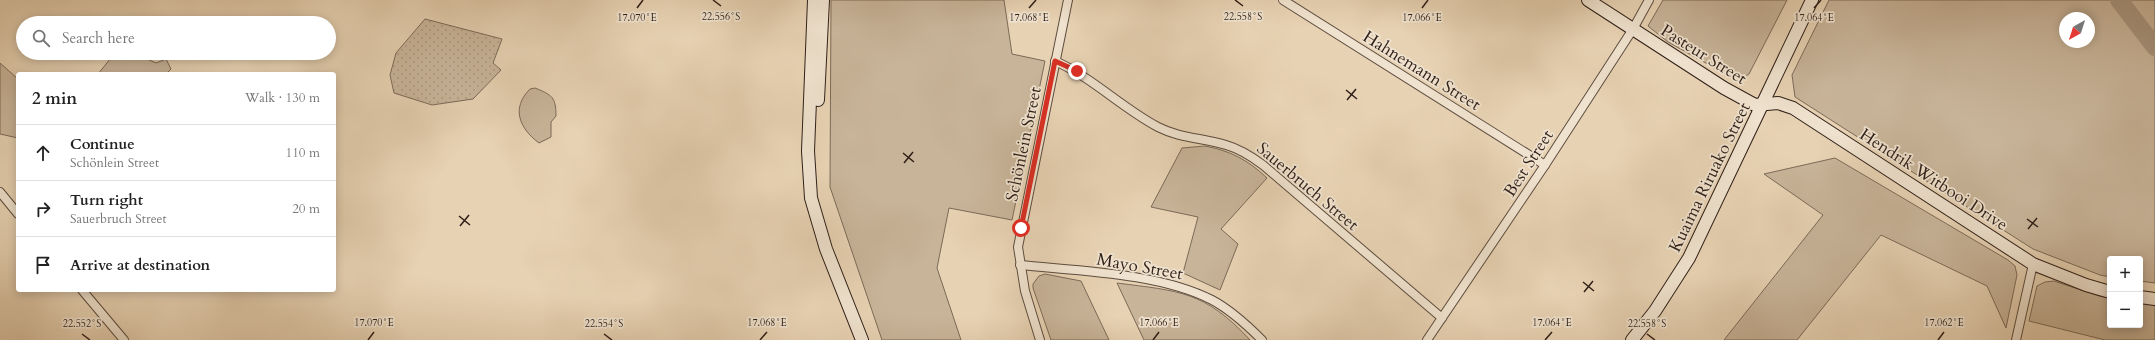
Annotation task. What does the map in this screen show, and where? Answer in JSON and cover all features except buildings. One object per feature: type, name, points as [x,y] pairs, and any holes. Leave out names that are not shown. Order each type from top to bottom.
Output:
[{"type":"main road","points":[[814,0],[808,143],[811,198],[826,249],[862,340]]},
{"type":"main road","points":[[823,0],[816,122],[816,181],[823,219],[832,247],[868,340]]},
{"type":"main road","name":"Pasteur Street","points":[[1588,0],[1724,88],[1754,105],[1763,105]]},
{"type":"main road","name":"Kuaima Riruako Street","points":[[1632,340],[1659,305],[1689,258],[1812,0]]},
{"type":"main road","name":"Hendrik Witbooi Drive","points":[[1763,105],[1778,103],[1793,108],[2033,264],[2079,283],[2107,291]]},
{"type":"main road","points":[[2143,297],[2155,299]]},
{"type":"street","name":"Schönlein Street","points":[[1040,340],[1025,291],[1018,247],[1068,0]]},
{"type":"street","name":"Hahnemann Street","points":[[1283,0],[1545,165]]},
{"type":"street","name":"Best Street","points":[[1427,340],[1545,165],[1633,28],[1649,0]]},
{"type":"street","name":"Sauerbruch Street","points":[[1055,61],[1088,78],[1158,127],[1176,134],[1225,144],[1247,153],[1442,318]]},
{"type":"street","points":[[0,192],[16,212]]},
{"type":"street","points":[[2016,340],[2033,264]]},
{"type":"street","name":"Mayo Street","points":[[1020,265],[1100,273],[1173,285],[1213,300],[1244,322],[1262,340]]},
{"type":"street","points":[[84,292],[124,340]]},
{"type":"shaded area","points":[[831,0],[1004,0],[1012,54],[1045,61],[1012,220],[949,208],[937,268],[961,340],[882,340],[830,187]]},
{"type":"shaded area","points":[[1663,0],[1787,0],[1749,74],[1738,81],[1668,42],[1648,26]]},
{"type":"shaded area","points":[[1829,0],[2155,0],[2155,283],[2143,281],[2143,256],[2107,256],[2107,276],[2033,249],[1795,97],[1792,75]]},
{"type":"shaded area","points":[[425,19],[502,39],[493,63],[501,70],[473,99],[432,105],[394,93],[390,75],[396,53]]},
{"type":"shaded area","points":[[109,60],[149,60],[156,63],[166,60],[171,69],[168,72],[100,72]]},
{"type":"shaded area","points":[[0,63],[16,77],[16,138],[0,134]]},
{"type":"shaded area","points":[[535,88],[552,98],[556,110],[556,116],[551,122],[551,137],[539,143],[526,131],[520,118],[519,110],[524,96],[530,89]]},
{"type":"shaded area","points":[[1205,146],[1239,157],[1267,178],[1221,229],[1238,244],[1220,290],[1183,273],[1198,217],[1151,207],[1182,148]]},
{"type":"shaded area","points":[[1835,158],[2008,260],[2015,266],[2017,275],[2006,328],[1987,286],[1881,235],[1797,340],[1724,340],[1823,215],[1764,174]]},
{"type":"shaded area","points":[[1045,274],[1081,281],[1109,340],[1051,340],[1033,288],[1033,284],[1039,276]]},
{"type":"shaded area","points":[[2054,281],[2107,297],[2107,328],[2143,328],[2143,302],[2155,304],[2155,340],[2105,340],[2029,321],[2037,286],[2045,282]]},
{"type":"shaded area","points":[[1117,283],[1158,288],[1190,296],[1219,312],[1250,340],[1144,340]]},
{"type":"waterway","points":[[2119,0],[2155,47]]},
{"type":"route","points":[[1021,228],[1055,61],[1077,71]]}]
